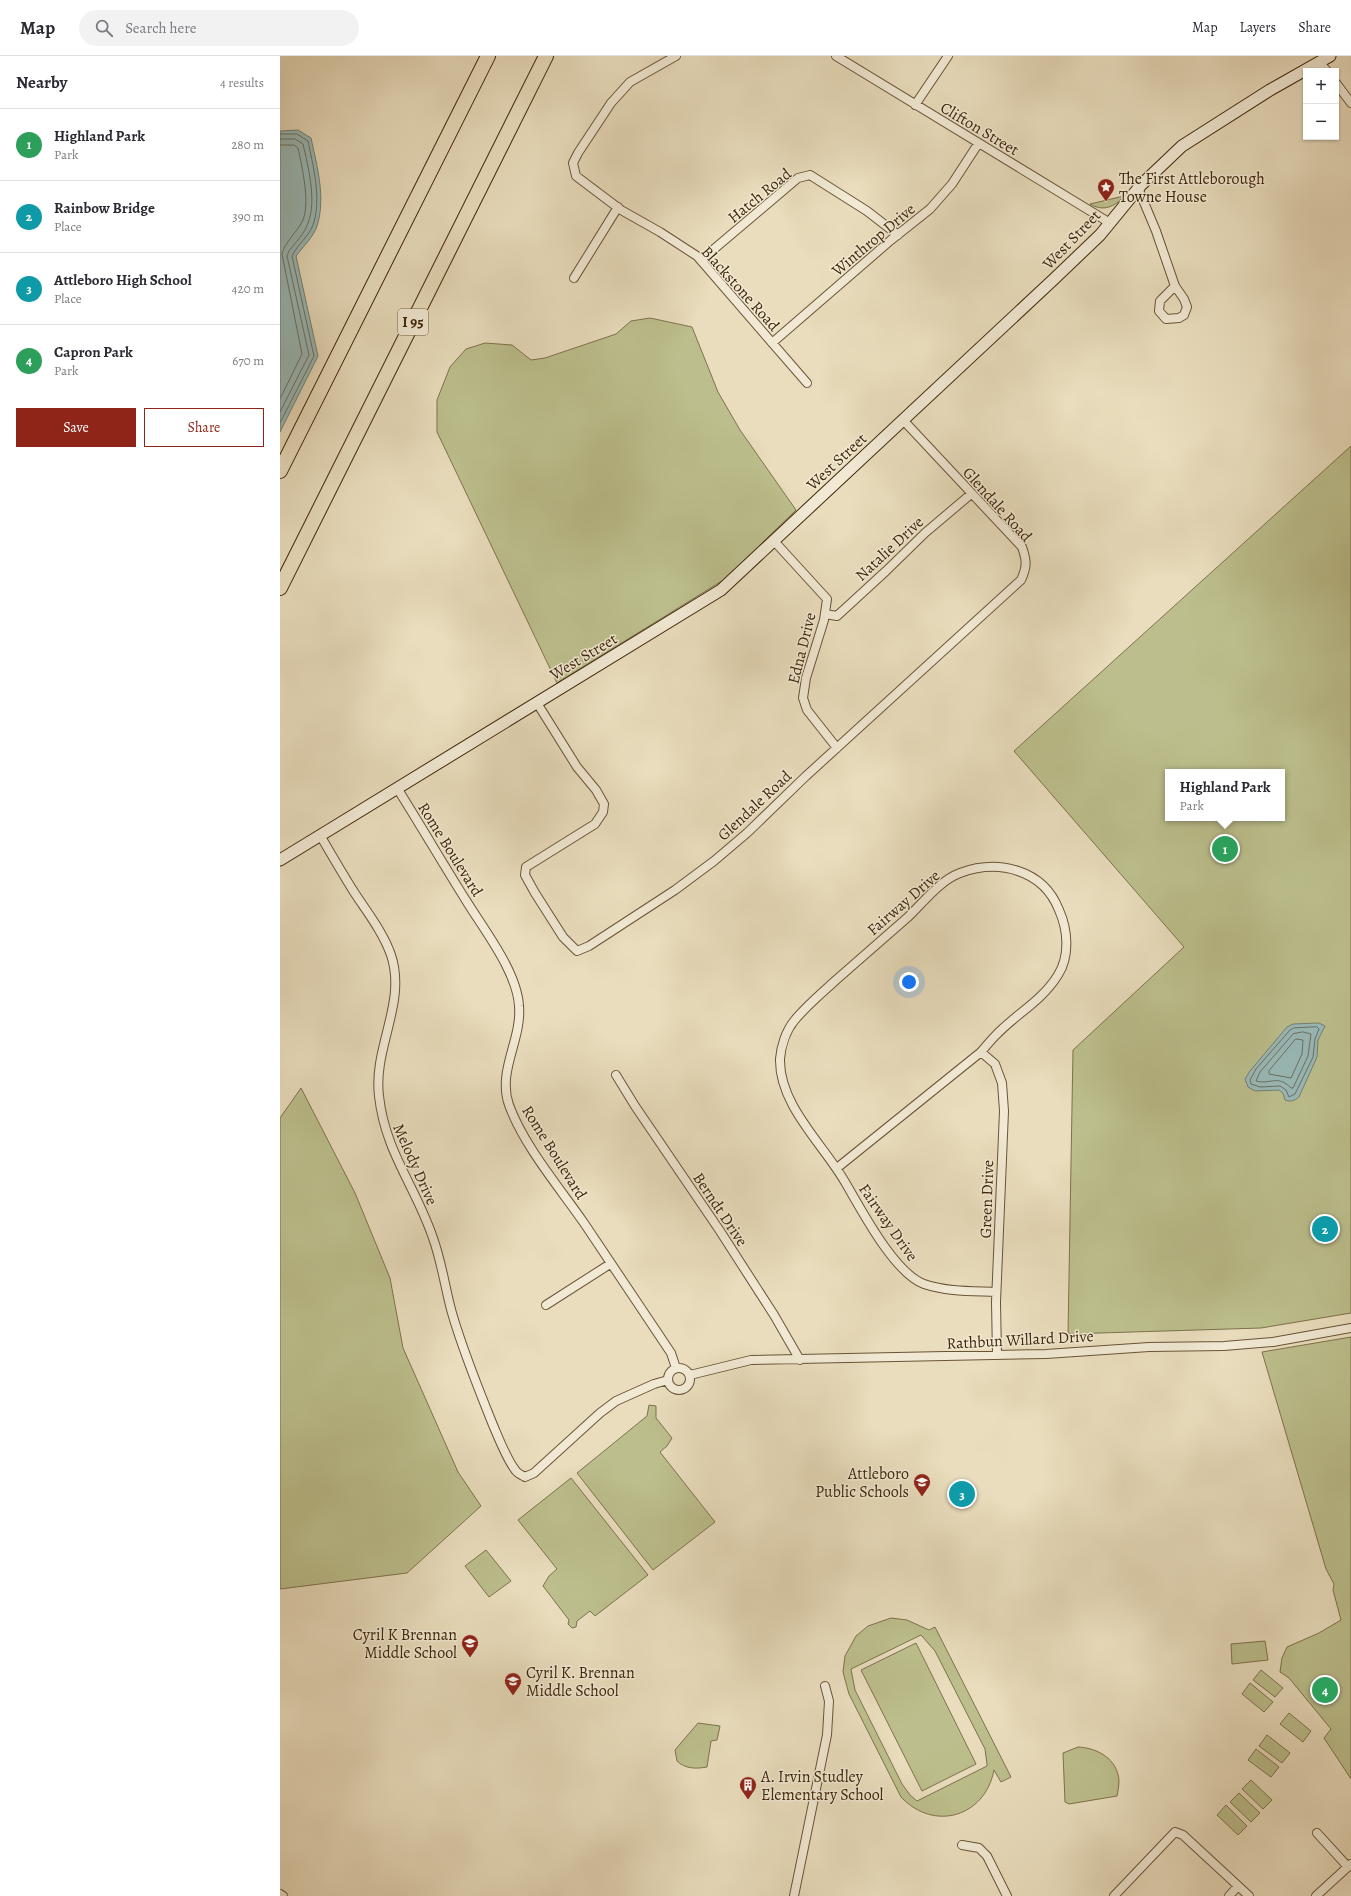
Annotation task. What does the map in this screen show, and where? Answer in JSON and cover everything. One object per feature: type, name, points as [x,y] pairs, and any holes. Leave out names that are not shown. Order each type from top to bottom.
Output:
[{"type":"highway","points":[[280,471],[488,56]]},
{"type":"highway","name":"I 95","points":[[280,588],[546,56]]},
{"type":"main road","name":"West Street","points":[[280,860],[721,590],[1054,280],[1100,235],[1138,188],[1161,164],[1182,146],[1263,94],[1330,56]]},
{"type":"street","name":"Blackstone Road","points":[[676,56],[630,82],[611,104],[588,137],[574,164],[576,176],[618,207],[660,232],[701,260],[807,383]]},
{"type":"street","name":"Clifton Street","points":[[836,56],[978,144],[1110,222]]},
{"type":"street","points":[[915,105],[948,56]]},
{"type":"street","points":[[1319,62],[1324,68]]},
{"type":"street","points":[[1339,87],[1351,102]]},
{"type":"street","name":"Winthrop Drive","points":[[772,344],[898,234],[930,209],[952,184],[978,144]]},
{"type":"street","name":"Hatch Road","points":[[701,260],[798,178],[810,175],[867,211],[898,234]]},
{"type":"street","points":[[1138,188],[1156,231],[1175,286]]},
{"type":"street","points":[[574,278],[618,207]]},
{"type":"street","name":"Glendale Road","points":[[537,703],[577,767],[604,804],[603,812],[595,824],[526,867],[525,875],[535,893],[563,937],[576,951],[589,946],[675,890],[714,861],[1021,580],[1026,569],[1026,560],[1022,547],[904,421]]},
{"type":"street","name":"Natalie Drive","points":[[825,614],[837,616],[925,533],[971,494]]},
{"type":"street","name":"Edna Drive","points":[[774,541],[827,599],[825,614],[806,678],[803,698],[807,710],[837,748]]},
{"type":"street","name":"Rome Boulevard","points":[[397,788],[495,948],[515,987],[519,1006],[519,1023],[507,1065],[505,1084],[508,1104],[518,1125],[671,1353],[676,1368]]},
{"type":"street","name":"Melody Drive","points":[[320,835],[345,878],[379,930],[390,955],[396,977],[396,994],[378,1070],[378,1094],[383,1125],[394,1155],[416,1197],[433,1238],[452,1312],[485,1406],[499,1439],[517,1472],[525,1477],[528,1476],[539,1468],[600,1413],[616,1401],[654,1384],[668,1380]]},
{"type":"street","name":"Fairway Drive","points":[[837,1168],[981,1052],[996,1034],[1048,990],[1060,972],[1066,949],[1066,930],[1059,908],[1049,892],[1033,878],[1011,869],[994,866],[976,868],[957,874],[936,889],[909,916],[814,999],[792,1022],[784,1039],[780,1058],[782,1076],[788,1097],[837,1168],[864,1215],[903,1270],[922,1284],[950,1290],[996,1292]]},
{"type":"street","name":"Green Drive","points":[[981,1052],[995,1064],[1002,1083],[1004,1111],[996,1292],[997,1355]]},
{"type":"street","name":"Berndt Drive","points":[[616,1075],[635,1106],[720,1231],[774,1315],[800,1360]]},
{"type":"street","points":[[546,1306],[610,1264]]},
{"type":"street","name":"Rathbun Willard Drive","points":[[690,1376],[750,1360],[997,1355],[1273,1342],[1351,1328]]},
{"type":"street","points":[[680,1367],[686,1370],[690,1376],[688,1386],[684,1389],[677,1390],[672,1388],[668,1380],[670,1371],[680,1367]]},
{"type":"street","points":[[794,1896],[827,1735],[829,1701],[825,1686]]},
{"type":"street","points":[[1114,1896],[1175,1832],[1184,1835],[1249,1896]]},
{"type":"street","points":[[1316,1896],[1350,1866],[1317,1833]]},
{"type":"street","points":[[962,1845],[979,1848],[987,1856],[1007,1896]]},
{"type":"street","points":[[1229,1896],[1238,1886]]},
{"type":"green space","points":[[1124,196],[1117,203],[1104,208],[1090,204]]},
{"type":"green space","points":[[650,318],[692,327],[718,392],[740,430],[796,510],[725,579],[557,683],[437,432],[437,400],[450,367],[466,349],[485,343],[512,345],[531,360],[545,358],[616,334],[631,321]]},
{"type":"green space","points":[[1351,446],[1351,1313],[1261,1328],[1068,1334],[1073,1050],[1184,947],[1014,751]]},
{"type":"green space","points":[[301,1088],[355,1193],[390,1278],[403,1348],[458,1472],[481,1506],[407,1573],[280,1589],[280,1118]]},
{"type":"green space","points":[[1351,1337],[1351,1779],[1324,1738],[1331,1729],[1289,1678],[1280,1672],[1282,1658],[1287,1647],[1319,1633],[1341,1620],[1333,1590],[1334,1584],[1326,1569],[1262,1352]]},
{"type":"green space","points":[[649,1405],[656,1406],[656,1418],[672,1438],[667,1446],[660,1452],[715,1522],[653,1570],[577,1473],[647,1416]]},
{"type":"green space","points":[[571,1478],[648,1575],[595,1616],[590,1611],[577,1621],[576,1627],[572,1628],[568,1624],[569,1620],[543,1586],[549,1576],[557,1569],[518,1520]]},
{"type":"green space","points":[[486,1550],[511,1581],[489,1597],[465,1566]]},
{"type":"green space","points":[[891,1618],[907,1620],[929,1630],[935,1627],[1011,1777],[1001,1782],[994,1770],[989,1786],[980,1799],[969,1808],[956,1814],[943,1816],[928,1814],[914,1808],[901,1797],[849,1694],[843,1672],[845,1656],[856,1636],[868,1626]],"holes":[[[921,1635],[935,1651],[985,1749],[987,1766],[917,1801],[910,1795],[902,1784],[855,1690],[851,1669]]]},
{"type":"green space","points":[[1265,1641],[1268,1660],[1232,1664],[1231,1644]]},
{"type":"green space","points":[[916,1643],[976,1764],[922,1791],[861,1670]]},
{"type":"green space","points":[[1261,1670],[1283,1688],[1275,1697],[1253,1680]]},
{"type":"green space","points":[[1250,1683],[1273,1702],[1264,1712],[1242,1694]]},
{"type":"green space","points":[[1289,1713],[1311,1731],[1303,1742],[1280,1724]]},
{"type":"green space","points":[[698,1723],[720,1726],[717,1740],[711,1741],[707,1767],[691,1768],[680,1764],[677,1761],[675,1750]]},
{"type":"green space","points":[[1267,1735],[1290,1753],[1282,1763],[1259,1746]]},
{"type":"green space","points":[[1078,1747],[1099,1752],[1115,1766],[1119,1780],[1117,1796],[1069,1804],[1065,1802],[1063,1753]]},
{"type":"green space","points":[[1256,1749],[1279,1767],[1271,1777],[1248,1760]]},
{"type":"green space","points":[[1251,1780],[1272,1800],[1263,1809],[1242,1789]]},
{"type":"green space","points":[[1239,1793],[1260,1813],[1251,1822],[1230,1802]]},
{"type":"green space","points":[[1226,1805],[1247,1826],[1238,1835],[1217,1815]]},
{"type":"water","points":[[298,130],[311,138],[321,193],[320,215],[316,230],[296,256],[318,356],[280,432],[280,131]]},
{"type":"water","points":[[1319,1023],[1325,1026],[1318,1040],[1317,1057],[1299,1097],[1292,1101],[1287,1101],[1285,1100],[1283,1093],[1279,1090],[1255,1091],[1248,1087],[1245,1079],[1250,1071],[1287,1027],[1293,1024]]},
{"type":"place","name":"The First Attleborough Towne House","points":[[1106,202]]},
{"type":"place","name":"Highland Park","points":[[1225,849]]},
{"type":"place","name":"Rainbow Bridge","points":[[1325,1229]]},
{"type":"place","name":"Attleboro High School","points":[[962,1494]]},
{"type":"place","name":"Attleboro Public Schools","points":[[922,1497]]},
{"type":"place","name":"Cyril K Brennan Middle School","points":[[470,1658]]},
{"type":"place","name":"Capron Park","points":[[1325,1690]]},
{"type":"place","name":"Cyril K. Brennan Middle School","points":[[513,1696]]},
{"type":"place","name":"A. Irvin Studley Elementary School","points":[[748,1800]]}]
